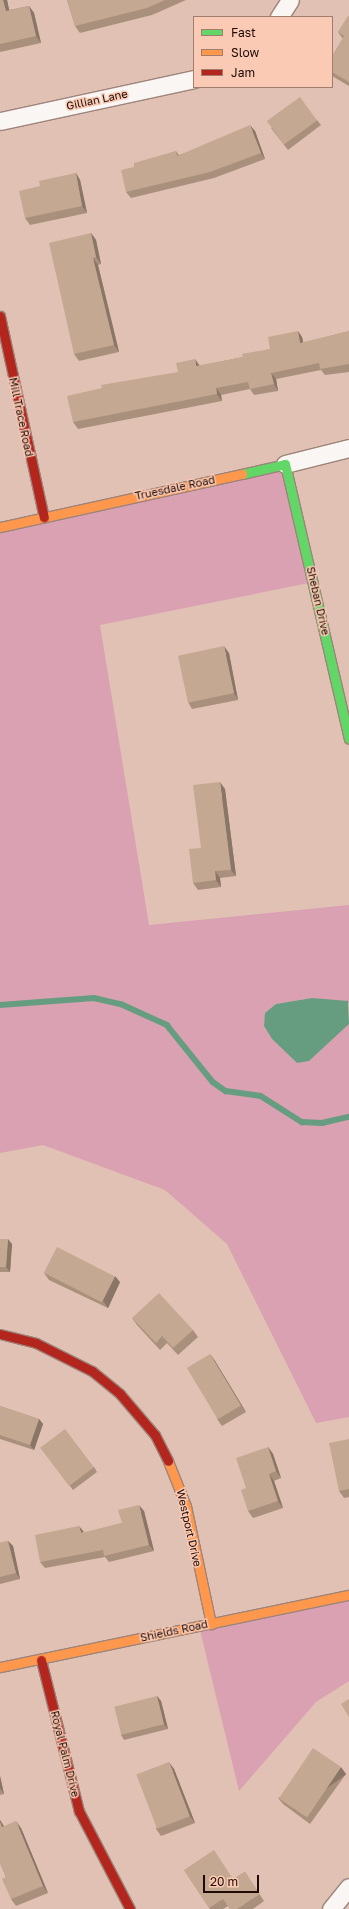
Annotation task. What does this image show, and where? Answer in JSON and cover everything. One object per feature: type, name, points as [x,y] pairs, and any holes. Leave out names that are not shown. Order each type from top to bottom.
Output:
[{"type":"street","points":[[281,16],[290,0]]},
{"type":"street","name":"Gillian Lane","points":[[0,121],[193,79]]},
{"type":"street","name":"Mill Trace Road","points":[[0,316],[44,517]]},
{"type":"street","name":"Truesdale Road","points":[[0,527],[285,464],[349,448]]},
{"type":"street","name":"Sheban Drive","points":[[285,464],[349,739]]},
{"type":"street","name":"Westport Drive","points":[[0,1334],[36,1343],[92,1371],[120,1394],[151,1430],[176,1477],[186,1506],[211,1624]]},
{"type":"street","name":"Shields Road","points":[[0,1667],[41,1660],[349,1595]]},
{"type":"street","name":"Royal Palm Drive","points":[[41,1660],[67,1774],[79,1811],[130,1909]]},
{"type":"street","points":[[331,1909],[349,1887]]},
{"type":"shaded area","points":[[285,464],[314,582],[100,625],[149,925],[349,905],[349,1003],[312,998],[276,1004],[266,1013],[264,1026],[272,1039],[297,1063],[309,1061],[349,1024],[349,1417],[316,1423],[227,1244],[165,1190],[43,1145],[0,1153],[0,527]]},
{"type":"shaded area","points":[[312,998],[348,1001],[349,1024],[309,1061],[297,1063],[272,1039],[264,1026],[265,1013],[276,1004]]},
{"type":"shaded area","points":[[349,1595],[349,1681],[316,1702],[239,1791],[199,1626]]},
{"type":"building","points":[[0,0],[3,0],[6,11],[29,6],[36,36],[0,44]]},
{"type":"building","points":[[67,0],[165,0],[147,8],[75,26]]},
{"type":"building","points":[[349,16],[349,82],[333,73],[333,54],[344,36],[338,32]]},
{"type":"building","points":[[300,97],[317,120],[284,145],[267,121]]},
{"type":"building","points":[[250,125],[261,153],[210,172],[126,192],[121,170],[134,167],[134,163],[176,151],[177,156]]},
{"type":"building","points":[[76,173],[82,206],[25,218],[19,191],[40,186],[39,181]]},
{"type":"building","points":[[91,233],[96,257],[93,258],[114,345],[74,354],[49,243]]},
{"type":"building","points":[[298,331],[300,343],[349,331],[349,364],[320,369],[319,363],[271,373],[274,384],[250,389],[248,382],[216,388],[217,394],[73,422],[67,396],[102,388],[101,385],[178,372],[176,363],[195,359],[196,366],[243,357],[242,354],[270,349],[268,337]]},
{"type":"building","points":[[224,646],[234,693],[188,703],[178,656]]},
{"type":"building","points":[[220,782],[231,870],[215,871],[216,880],[193,883],[189,849],[201,848],[193,785]]},
{"type":"building","points":[[0,1239],[8,1239],[6,1267],[0,1267]]},
{"type":"building","points":[[57,1247],[115,1277],[102,1302],[44,1273]]},
{"type":"building","points":[[159,1293],[193,1330],[173,1348],[162,1336],[156,1343],[132,1318]]},
{"type":"building","points":[[210,1354],[241,1405],[218,1419],[187,1368]]},
{"type":"building","points":[[0,1406],[39,1419],[30,1445],[0,1435]]},
{"type":"building","points":[[65,1429],[94,1467],[69,1486],[40,1448]]},
{"type":"building","points":[[349,1439],[349,1489],[339,1491],[329,1443]]},
{"type":"building","points":[[268,1447],[276,1471],[269,1474],[278,1501],[248,1511],[241,1490],[246,1488],[236,1458]]},
{"type":"building","points":[[139,1505],[149,1545],[104,1556],[103,1550],[40,1562],[35,1535],[79,1526],[81,1533],[122,1523],[118,1510]]},
{"type":"building","points":[[8,1541],[16,1573],[0,1577],[0,1543]]},
{"type":"building","points":[[157,1696],[164,1724],[121,1735],[114,1707]]},
{"type":"building","points":[[349,1699],[349,1717],[341,1704]]},
{"type":"building","points":[[313,1748],[341,1767],[307,1818],[279,1799]]},
{"type":"building","points":[[169,1762],[190,1816],[157,1829],[136,1775]]},
{"type":"building","points":[[16,1821],[43,1886],[11,1899],[2,1879],[6,1877],[0,1863],[0,1822],[2,1827]]},
{"type":"building","points":[[214,1850],[233,1879],[245,1872],[260,1894],[237,1909],[230,1909],[223,1899],[209,1908],[184,1870]]},
{"type":"waterway","points":[[0,1005],[94,998],[121,1004],[167,1025],[213,1082],[226,1091],[261,1096],[302,1122],[322,1123],[349,1117]]},
{"type":"traffic: fast","points":[[242,474],[285,464],[349,739]]},
{"type":"traffic: slow","points":[[0,527],[242,474]]},
{"type":"traffic: slow","points":[[168,1461],[186,1506],[211,1624]]},
{"type":"traffic: slow","points":[[0,1667],[349,1595]]},
{"type":"traffic: jam","points":[[0,316],[44,517]]},
{"type":"traffic: jam","points":[[0,1334],[36,1343],[92,1371],[120,1394],[155,1435],[168,1461]]},
{"type":"traffic: jam","points":[[41,1660],[79,1811],[130,1909]]}]
